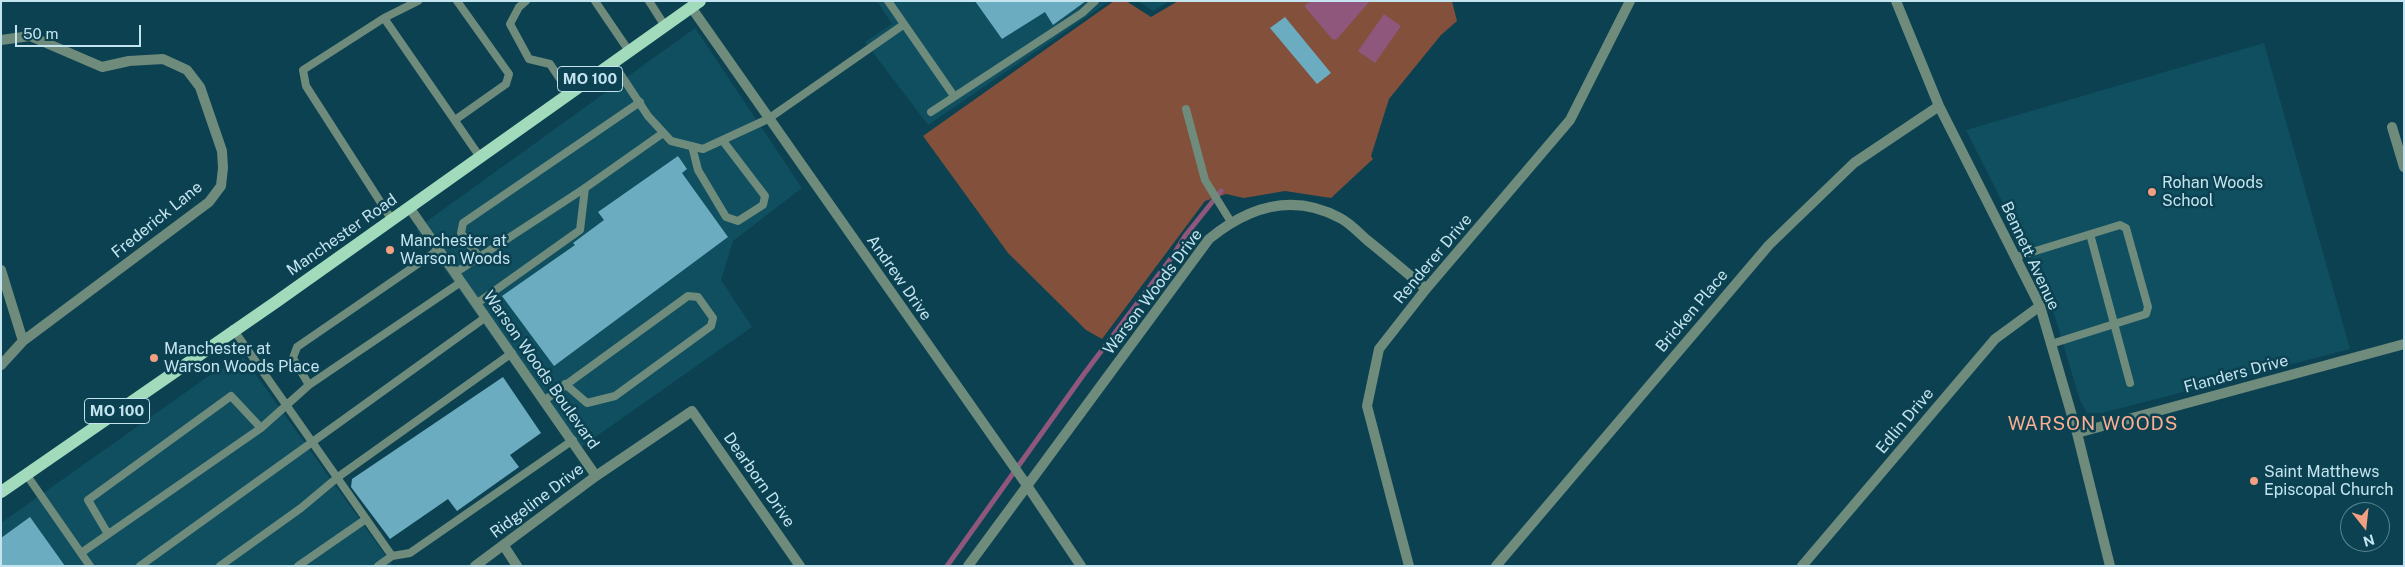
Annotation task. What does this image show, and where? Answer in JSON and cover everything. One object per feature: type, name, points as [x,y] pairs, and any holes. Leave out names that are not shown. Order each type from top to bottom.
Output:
[{"type":"main road","name":"Manchester Road","points":[[1,492],[392,220],[695,4]]},
{"type":"street","name":"Renderer Drive","points":[[1409,566],[1367,406],[1379,349],[1426,289],[1570,120],[1630,1]]},
{"type":"street","name":"Bennett Avenue","points":[[1896,1],[1939,106],[2040,306],[2077,433],[2110,566]]},
{"type":"street","name":"Andrew Drive","points":[[695,4],[768,119],[1023,480],[1081,566]]},
{"type":"street","name":"Frederick Lane","points":[[1,40],[30,36],[102,66],[130,61],[163,59],[187,70],[200,87],[222,151],[223,168],[221,186],[209,202],[23,341],[1,365]]},
{"type":"street","name":"Bricken Place","points":[[1496,566],[1769,245],[1854,163],[1939,106]]},
{"type":"street","points":[[2392,127],[2404,168]]},
{"type":"street","name":"Warson Woods Drive","points":[[968,566],[1023,480],[1209,239],[1231,222],[1258,209],[1277,205],[1312,208],[1341,218],[1426,289]]},
{"type":"street","name":"Warson Woods Boulevard","points":[[409,207],[574,440],[596,476]]},
{"type":"street","points":[[1,270],[23,341]]},
{"type":"street","name":"Edlin Drive","points":[[1802,566],[1995,339],[2040,306]]},
{"type":"street","name":"Flanders Drive","points":[[2077,433],[2404,344]]},
{"type":"street","name":"Ridgeline Drive","points":[[475,566],[596,476],[692,411]]},
{"type":"street","name":"Dearborn Drive","points":[[692,411],[800,566]]},
{"type":"street","points":[[504,546],[518,566]]},
{"type":"lane","points":[[392,220],[306,86],[303,70],[384,18],[418,1]]},
{"type":"lane","points":[[455,120],[506,84],[509,74],[456,1]]},
{"type":"lane","points":[[526,1],[519,7],[510,24],[529,59],[550,64],[570,94]]},
{"type":"lane","points":[[595,1],[629,51]]},
{"type":"lane","points":[[649,1],[665,26]]},
{"type":"lane","points":[[888,1],[954,96]]},
{"type":"lane","points":[[931,112],[1082,13],[1096,1]]},
{"type":"lane","points":[[384,18],[480,157]]},
{"type":"lane","points":[[613,63],[648,116],[671,141],[703,149],[768,119],[903,25]]},
{"type":"lane","points":[[478,257],[461,233],[464,223],[640,102]]},
{"type":"lane","points":[[1186,109],[1205,180],[1231,222]]},
{"type":"lane","points":[[81,553],[261,428],[310,385],[458,278],[478,257],[585,188],[663,133]]},
{"type":"lane","points":[[692,146],[698,170],[726,217],[738,221],[762,205],[765,196],[723,141]]},
{"type":"lane","points":[[476,304],[580,230],[585,188]]},
{"type":"lane","points":[[2016,256],[2120,225],[2126,228],[2148,308],[2146,314],[2052,344]]},
{"type":"lane","points":[[2090,234],[2116,324],[2130,383]]},
{"type":"lane","points":[[310,385],[293,358],[297,347],[438,250]]},
{"type":"lane","points":[[545,400],[565,384],[688,296],[698,297],[713,318],[712,326],[615,396],[587,403],[565,384]]},
{"type":"lane","points":[[140,566],[486,317]]},
{"type":"lane","points":[[233,330],[392,556]]},
{"type":"lane","points":[[220,566],[301,508],[338,477],[512,353]]},
{"type":"lane","points":[[108,534],[88,500],[231,396],[261,428]]},
{"type":"lane","points":[[378,566],[392,556],[410,552],[574,440]]},
{"type":"lane","points":[[26,474],[90,566]]},
{"type":"lane","points":[[298,566],[366,519]]},
{"type":"shaded area","points":[[877,1],[1110,1],[928,125],[865,42],[892,24]]},
{"type":"shaded area","points":[[1114,1],[1126,1],[1151,17],[1178,1],[1452,1],[1457,21],[1441,35],[1389,99],[1371,156],[1373,159],[1331,198],[1285,191],[1244,198],[1226,194],[1205,201],[1102,339],[1086,330],[1008,253],[923,136]]},
{"type":"shaded area","points":[[1138,1],[1170,1],[1153,11]]},
{"type":"shaded area","points":[[1311,1],[1370,1],[1336,40],[1332,39],[1305,7]]},
{"type":"shaded area","points":[[1384,14],[1401,26],[1375,63],[1358,51]]},
{"type":"shaded area","points":[[695,28],[802,188],[733,241],[721,280],[752,327],[574,452],[416,229]]},
{"type":"shaded area","name":"Rohan Woods School","points":[[2264,43],[2350,349],[2102,413],[2087,413],[2080,400],[2047,291],[1966,130]]},
{"type":"shaded area","points":[[244,358],[393,566],[1,566],[1,523],[210,375]]},
{"type":"building","points":[[975,1],[1086,1],[1053,25],[1045,12],[1002,39]]},
{"type":"building","points":[[1285,17],[1331,73],[1317,84],[1270,28]]},
{"type":"building","points":[[678,156],[687,169],[682,173],[728,237],[554,366],[502,296],[575,245],[573,243],[604,220],[598,212]]},
{"type":"building","points":[[503,377],[541,433],[510,455],[519,467],[457,511],[448,499],[390,539],[351,487],[352,479]]},
{"type":"building","points":[[30,517],[65,566],[1,566],[1,538]]},
{"type":"waterway","points":[[947,566],[1084,374],[1172,257],[1185,236],[1221,191]]},
{"type":"place","name":"Rohan Woods School","points":[[2152,192]]},
{"type":"place","name":"Manchester at Warson Woods","points":[[390,250]]},
{"type":"place","name":"Manchester at Warson Woods Place","points":[[154,358]]},
{"type":"place","name":"Saint Matthews Episcopal Church","points":[[2254,481]]},
{"type":"district","name":"WARSON WOODS","points":[[2093,424]]}]
